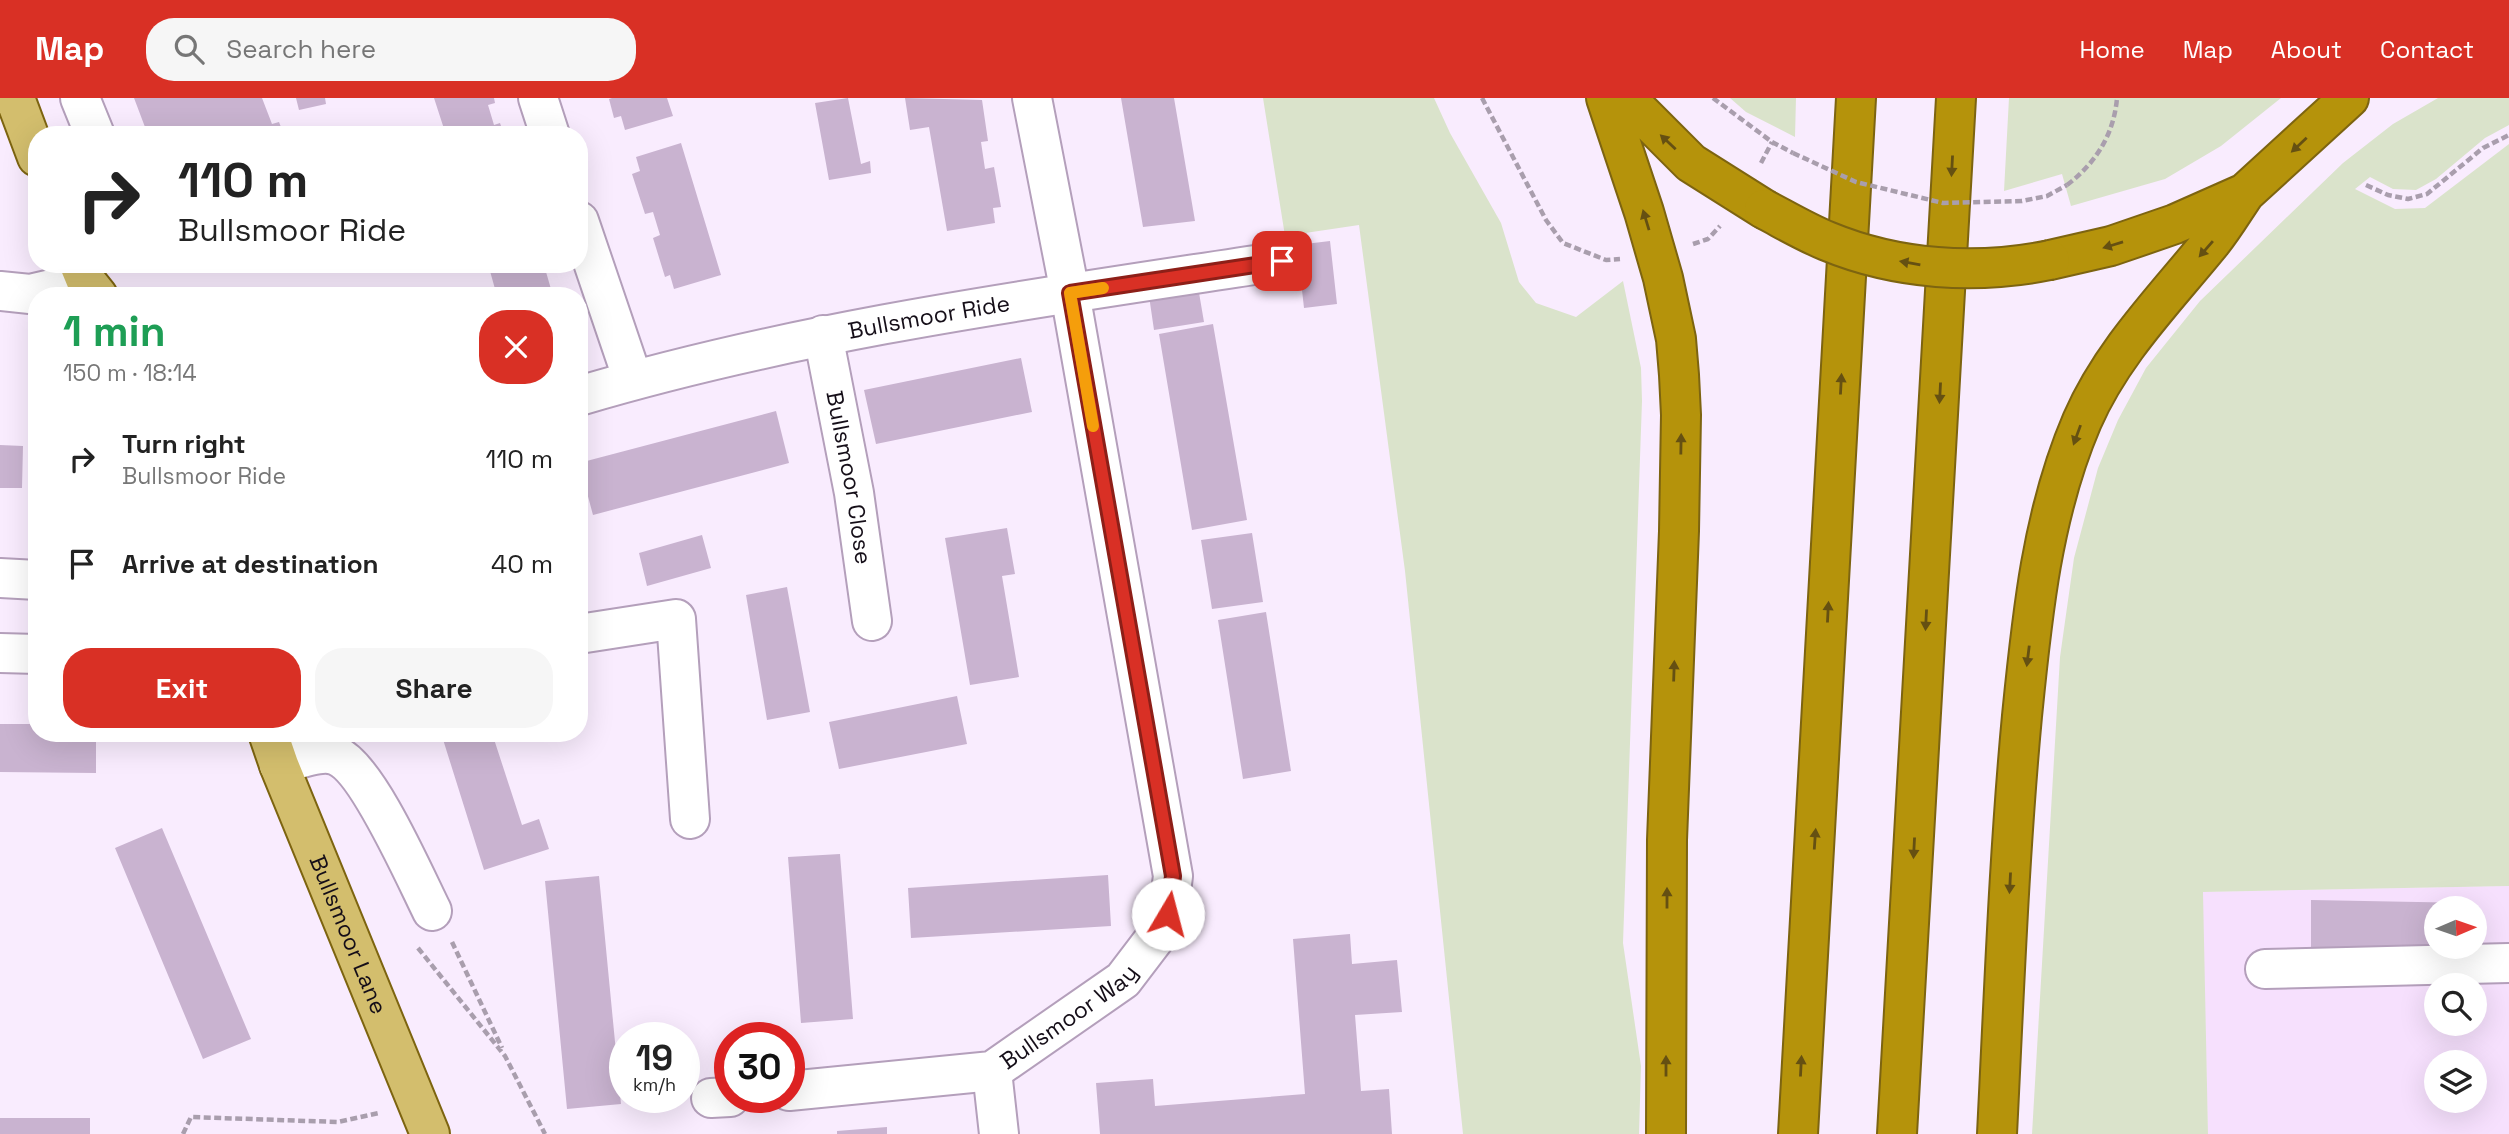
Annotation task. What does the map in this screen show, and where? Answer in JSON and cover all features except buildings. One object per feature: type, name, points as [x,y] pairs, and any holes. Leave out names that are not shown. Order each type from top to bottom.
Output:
[{"type":"highway","points":[[1606,98],[1663,278],[1676,339],[1679,375],[1679,531],[1667,840],[1666,1134]]},
{"type":"highway","points":[[1626,98],[1691,163],[1764,209],[1827,241],[1857,252],[1893,260],[1956,269],[2014,268],[2111,246],[2175,224],[2245,193]]},
{"type":"highway","points":[[1798,1134],[1856,98]]},
{"type":"highway","points":[[1897,1134],[1956,98]]},
{"type":"highway","points":[[1997,1134],[2020,744],[2038,578],[2057,487],[2082,420],[2119,355],[2147,317],[2214,239],[2245,193],[2348,98]]},
{"type":"main road","points":[[15,98],[28,132]]},
{"type":"main road","name":"Bullsmoor Lane","points":[[273,749],[423,1117]]},
{"type":"street","points":[[80,98],[92,126]]},
{"type":"street","points":[[538,98],[547,126]]},
{"type":"street","name":"Bullsmoor Way","points":[[805,1089],[992,1071],[1123,980],[1155,938],[1168,914],[1173,876],[1070,293],[1032,98]]},
{"type":"street","points":[[588,248],[633,380]]},
{"type":"street","name":"Bullsmoor Ride","points":[[588,393],[823,335],[1070,293],[1282,261]]},
{"type":"street","points":[[71,287],[88,284]]},
{"type":"street","points":[[0,291],[28,294]]},
{"type":"street","name":"Bullsmoor Close","points":[[823,335],[854,493],[872,621]]},
{"type":"street","points":[[0,578],[28,580]]},
{"type":"street","points":[[588,633],[676,620],[690,819]]},
{"type":"street","points":[[0,653],[28,654]]},
{"type":"street","points":[[273,749],[318,755],[335,754],[352,766],[373,797],[432,931]]},
{"type":"street","points":[[2265,969],[2509,962]]},
{"type":"street","name":"Bullsmoor Way","points":[[992,1071],[999,1134]]},
{"type":"path","points":[[1482,98],[1546,220],[1563,243],[1606,260],[1623,259]]},
{"type":"path","points":[[1713,98],[1773,142],[1856,182],[1943,203],[2022,201],[2047,196],[2067,185],[2085,172],[2111,130],[2117,98]]},
{"type":"path","points":[[2366,185],[2388,195],[2408,199],[2427,194],[2483,148],[2509,135]]},
{"type":"path","points":[[1763,160],[1773,142]]},
{"type":"path","points":[[1694,244],[1708,239],[1723,223]]},
{"type":"path","points":[[432,931],[505,1056]]},
{"type":"path","points":[[432,931],[505,1056],[545,1134]]},
{"type":"path","points":[[183,1134],[191,1116],[338,1122],[370,1117],[423,1117]]},
{"type":"shaded area","points":[[2509,886],[2509,1134],[2208,1134],[2202,892]]},
{"type":"green space","points":[[1263,98],[1434,98],[1450,133],[1501,223],[1519,282],[1536,303],[1576,317],[1623,281],[1641,368],[1642,401],[1623,943],[1641,1066],[1639,1134],[1463,1134],[1405,571],[1359,225],[1285,236]]},
{"type":"green space","points":[[1730,98],[1796,98],[1795,137],[1746,112]]},
{"type":"green space","points":[[2009,98],[2281,98],[2221,146],[2165,179],[2071,206],[2062,174],[2004,191]]},
{"type":"green space","points":[[2438,98],[2509,98],[2509,125],[2485,138],[2436,179],[2416,190],[2393,189],[2370,177],[2355,189],[2395,209],[2425,208],[2509,144],[2509,886],[2203,892],[2208,1134],[2032,1134],[2060,657],[2074,558],[2098,468],[2118,420],[2146,368],[2200,301],[2343,163],[2393,124]]},
{"type":"slow traffic","points":[[1093,426],[1070,293],[1103,288]]},
{"type":"route","points":[[1168,914],[1173,876],[1070,293],[1282,261]]}]
